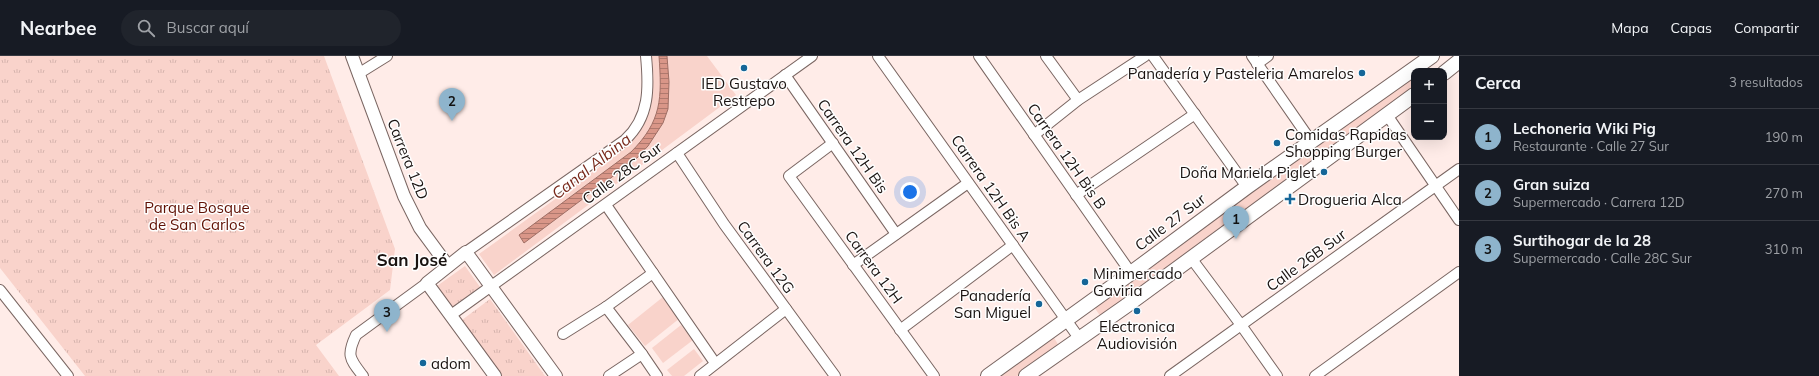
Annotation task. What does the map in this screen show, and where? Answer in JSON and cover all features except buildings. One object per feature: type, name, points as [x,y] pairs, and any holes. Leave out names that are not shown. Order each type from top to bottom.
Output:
[{"type":"main road","name":"Calle 27 Sur","points":[[988,376],[1131,273],[1247,186],[1430,57]]},
{"type":"main road","points":[[1447,71],[1459,61]]},
{"type":"main road","points":[[1026,376],[1191,258],[1411,97]]},
{"type":"street","name":"Carrera 12D","points":[[352,56],[404,196],[420,228],[448,266]]},
{"type":"street","points":[[358,74],[387,56]]},
{"type":"street","name":"Calle 28C Sur","points":[[363,376],[354,364],[349,348],[356,335],[427,283],[466,252],[633,133],[642,117],[646,105],[648,87],[646,56]]},
{"type":"street","name":"Calle 28C Sur","points":[[451,315],[812,56]]},
{"type":"street","name":"Carrera 12H Bis A","points":[[878,56],[1079,338]]},
{"type":"street","name":"Carrera 12H Bis B","points":[[978,56],[1131,273]]},
{"type":"street","points":[[1046,56],[1078,100]]},
{"type":"street","points":[[1034,135],[1078,100],[1144,56]]},
{"type":"street","points":[[1153,56],[1247,186]]},
{"type":"street","points":[[1268,56],[1254,60],[1311,142]]},
{"type":"street","name":"Carrera 12H Bis","points":[[785,75],[896,234]]},
{"type":"street","points":[[1076,195],[1195,114]]},
{"type":"street","points":[[1387,114],[1459,220]]},
{"type":"street","name":"Carrera 12H","points":[[833,143],[789,176],[934,376]]},
{"type":"street","name":"Carrera 12G","points":[[677,153],[724,224],[832,375]]},
{"type":"street","name":"Calle 26B Sur","points":[[1170,376],[1459,169]]},
{"type":"street","points":[[854,265],[968,182]]},
{"type":"street","points":[[606,205],[715,363]]},
{"type":"street","points":[[900,330],[1013,245]]},
{"type":"street","points":[[466,252],[490,288],[556,376]]},
{"type":"street","points":[[1191,258],[1241,325],[1276,376]]},
{"type":"street","points":[[1315,376],[1459,272]]},
{"type":"street","points":[[563,334],[606,307],[653,273]]},
{"type":"street","points":[[427,283],[495,376]]},
{"type":"street","points":[[0,290],[68,376]]},
{"type":"street","points":[[606,307],[657,376]]},
{"type":"street","points":[[700,376],[786,309]]},
{"type":"street","points":[[609,376],[642,354]]},
{"type":"green space","name":"Parque Bosque de San Carlos","points":[[0,56],[324,56],[395,249],[390,290],[316,345],[339,376],[85,376],[0,268]]},
{"type":"green space","points":[[651,56],[707,56],[736,95],[494,275],[479,254],[615,156],[638,133],[645,123],[652,100],[653,88]]},
{"type":"green space","points":[[1411,78],[1411,91],[1101,317],[1094,307]]},
{"type":"green space","points":[[465,266],[480,287],[452,307],[437,286]]},
{"type":"green space","points":[[663,297],[680,318],[645,346],[628,325]]},
{"type":"green space","points":[[490,299],[545,376],[502,376],[462,320]]},
{"type":"green space","points":[[681,325],[693,340],[663,363],[652,348]]},
{"type":"green space","points":[[1053,336],[1059,346],[1017,376],[997,376]]},
{"type":"green space","points":[[694,349],[703,361],[684,376],[672,376],[667,370]]},
{"type":"shaded area","points":[[659,56],[667,56],[669,82],[668,109],[663,123],[648,146],[636,159],[524,243],[519,235],[631,152],[649,130],[658,108],[660,97]]},
{"type":"place","name":"IED Gustavo Restrepo","points":[[744,68]]},
{"type":"place","name":"Panadería y Pasteleria Amarelos","points":[[1362,73]]},
{"type":"place","name":"Gran suiza","points":[[452,121]]},
{"type":"place","name":"Comidas Rapidas Shopping Burger","points":[[1277,143]]},
{"type":"place","name":"Doña Mariela Piglet","points":[[1324,172]]},
{"type":"place","name":"Drogueria Alca","points":[[1290,199]]},
{"type":"place","name":"Lechoneria Wiki Pig","points":[[1236,239]]},
{"type":"place","name":"Minimercado Gaviria","points":[[1085,282]]},
{"type":"place","name":"Panadería San Miguel","points":[[1039,304]]},
{"type":"place","name":"Electronica Audiovisión","points":[[1137,311]]},
{"type":"place","name":"Surtihogar de la 28","points":[[387,332]]},
{"type":"place","name":"adom","points":[[423,363]]},
{"type":"district","name":"San José","points":[[412,259]]},
{"type":"water label","name":"Canal Albina","points":[[591,166]]}]
